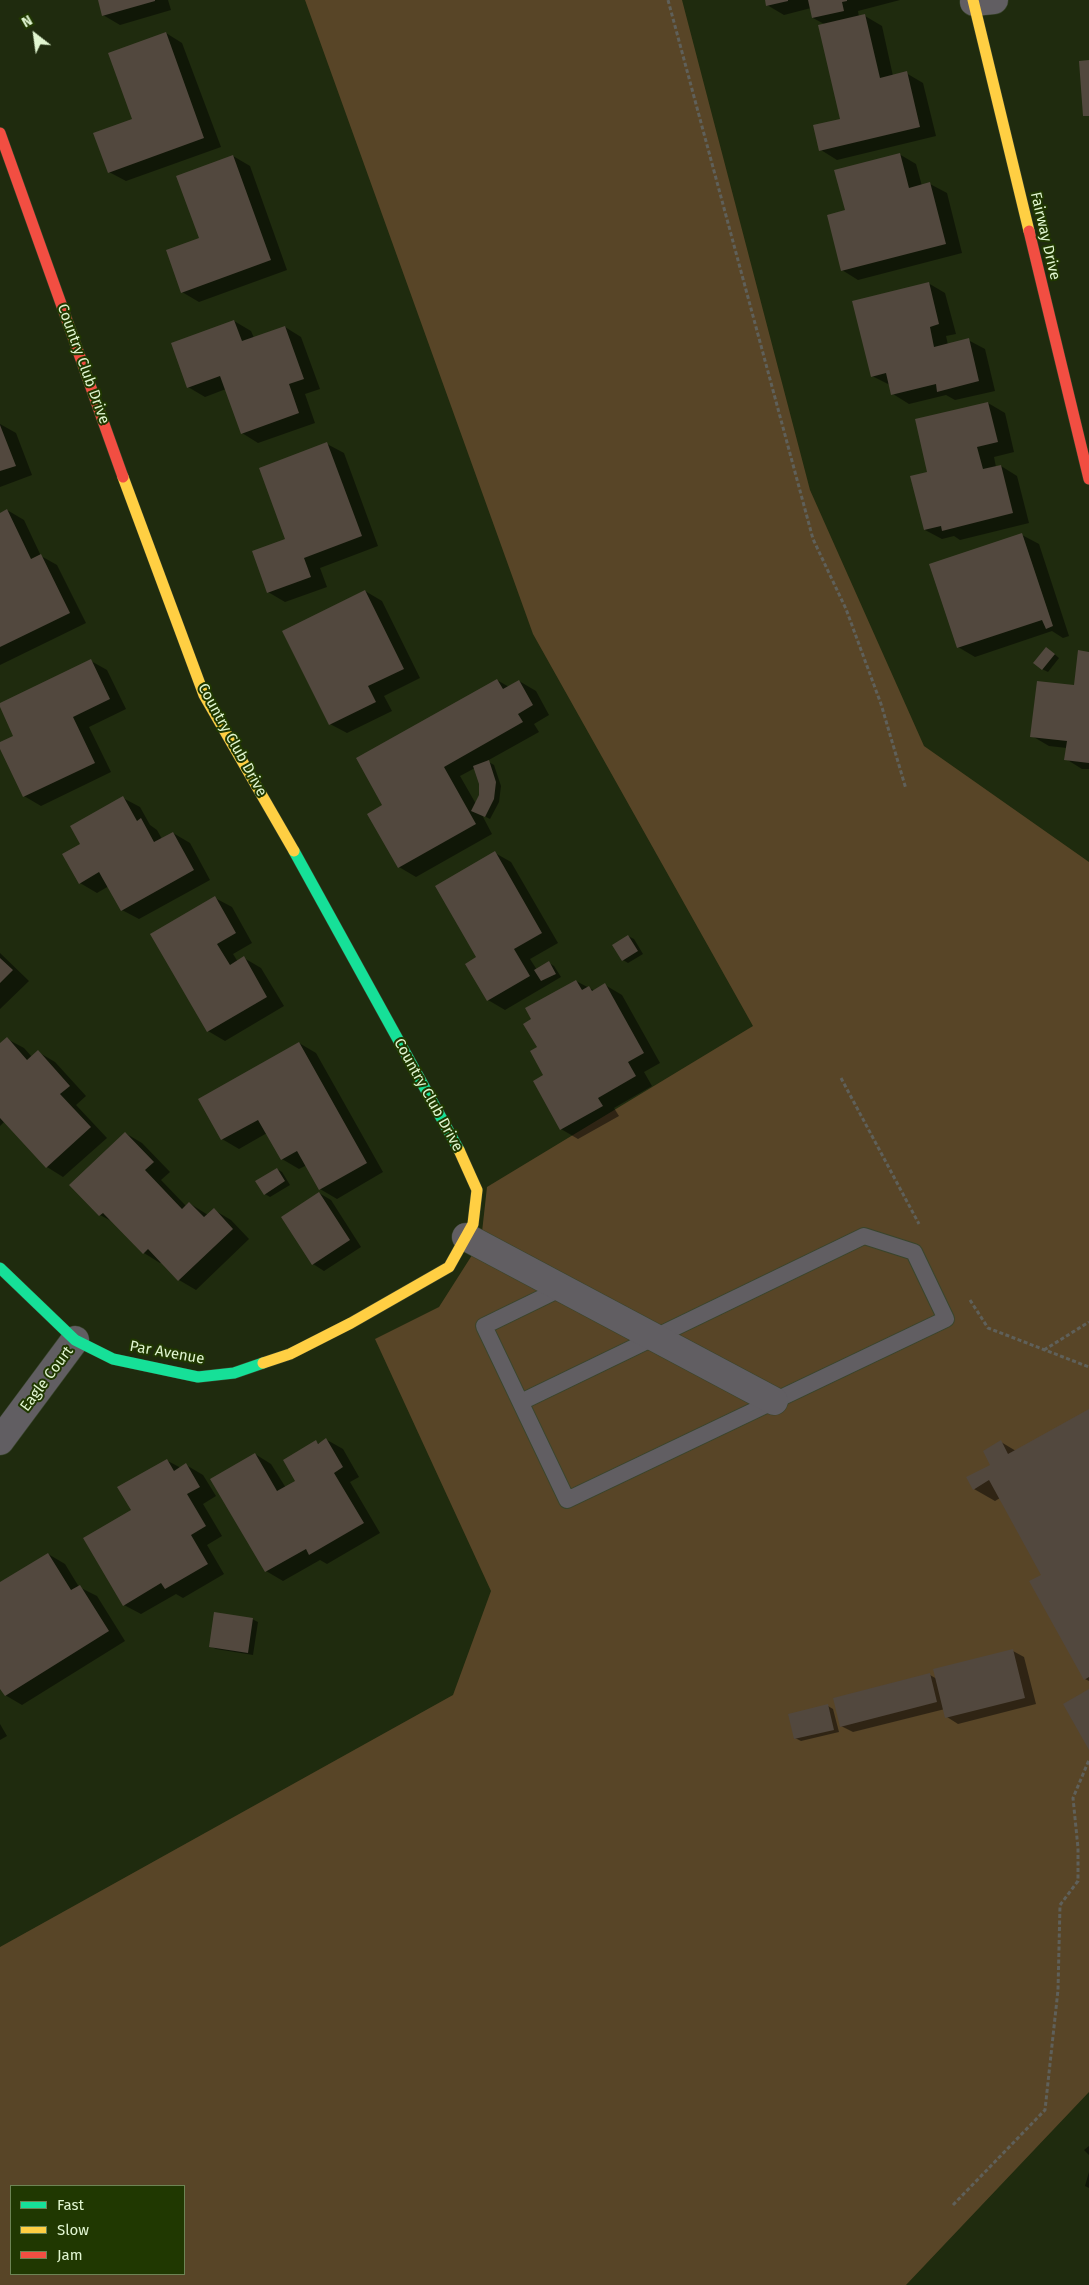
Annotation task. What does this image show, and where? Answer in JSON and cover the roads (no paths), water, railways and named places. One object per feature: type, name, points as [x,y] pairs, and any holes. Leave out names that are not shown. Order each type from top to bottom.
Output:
[{"type":"street","name":"Fairway Drive","points":[[980,1],[1089,479]]},
{"type":"street","name":"Country Club Drive","points":[[0,132],[204,695],[252,776],[466,1165],[477,1190],[474,1224],[449,1268],[352,1323]]},
{"type":"street","points":[[466,1237],[774,1401]]},
{"type":"street","name":"Par Avenue","points":[[0,1268],[75,1340],[113,1359],[156,1370],[198,1377],[234,1373],[290,1354],[352,1323]]},
{"type":"street","name":"Eagle Court","points":[[0,1441],[75,1340]]},
{"type":"lane","points":[[521,1402],[864,1236],[914,1252],[946,1318],[567,1500],[484,1326],[562,1288]]}]
